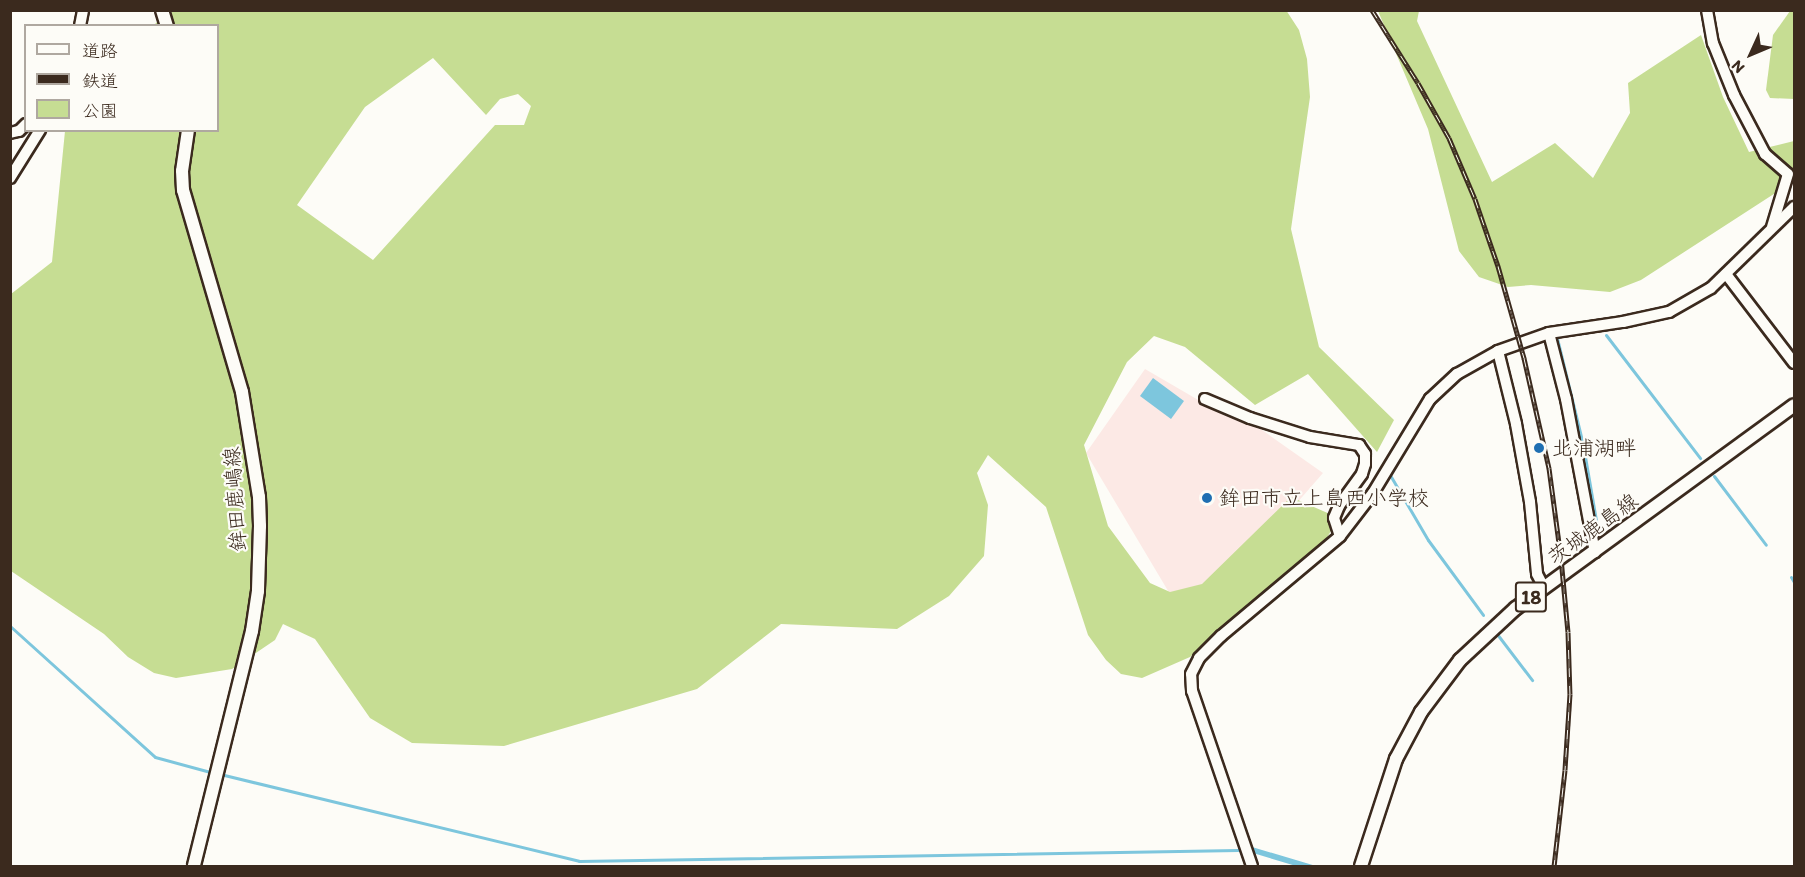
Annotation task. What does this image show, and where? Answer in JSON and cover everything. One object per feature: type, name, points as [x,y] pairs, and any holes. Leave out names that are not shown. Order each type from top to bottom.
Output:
[{"type":"main road","name":"鉾田鹿嶋線","points":[[188,132],[182,171],[183,190],[242,392],[259,497],[259,560],[255,611],[194,867]]},
{"type":"main road","name":"茨城鹿島線","points":[[1361,867],[1396,759],[1421,712],[1440,683],[1480,638],[1544,588],[1794,405]]},
{"type":"street","points":[[1707,10],[1713,43],[1734,95],[1765,154],[1788,174],[1772,228]]},
{"type":"street","points":[[10,133],[19,131],[24,126]]},
{"type":"street","points":[[10,178],[39,132]]},
{"type":"street","points":[[1263,867],[1252,865],[1192,691],[1191,674],[1199,658],[1221,636],[1340,536],[1373,493],[1430,399],[1457,374],[1498,351],[1549,333],[1623,322],[1669,312],[1711,288],[1794,207]]},
{"type":"street","points":[[1726,274],[1794,363]]},
{"type":"street","points":[[1549,333],[1570,418],[1595,552]]},
{"type":"street","points":[[1498,351],[1516,424],[1530,502],[1537,574],[1544,588]]},
{"type":"street","points":[[1205,399],[1250,418],[1310,437],[1359,445],[1365,454],[1365,464],[1362,474],[1334,518],[1340,536]]},
{"type":"shaded area","name":"鉾田市立上島西小学校","points":[[1145,369],[1200,401],[1252,423],[1323,473],[1296,504],[1183,616],[1086,453]]},
{"type":"green space","points":[[1286,10],[1299,30],[1307,59],[1310,97],[1291,229],[1319,347],[1394,420],[1377,452],[1308,374],[1255,405],[1185,347],[1154,336],[1127,362],[1084,445],[1108,526],[1150,583],[1170,592],[1202,584],[1291,497],[1339,518],[1326,539],[1190,657],[1142,678],[1121,674],[1106,660],[1088,635],[1046,507],[988,455],[977,473],[988,505],[984,556],[949,596],[897,629],[781,624],[697,689],[504,746],[412,743],[370,718],[315,639],[283,624],[275,640],[232,669],[176,678],[154,673],[128,657],[104,634],[11,571],[11,294],[52,262],[65,132],[219,132],[219,24],[155,24],[168,11]],"holes":[[[433,58],[486,115],[500,99],[518,94],[531,106],[524,125],[495,125],[373,260],[297,205],[365,107]]]},
{"type":"green space","points":[[1378,11],[1419,11],[1417,21],[1492,182],[1555,143],[1593,178],[1630,113],[1628,83],[1701,35],[1723,97],[1749,152],[1794,141],[1794,181],[1641,280],[1610,292],[1531,285],[1508,287],[1479,277],[1459,251],[1428,129]]},
{"type":"green space","points":[[1790,11],[1794,11],[1794,99],[1770,98],[1766,90],[1773,35]]},
{"type":"water","points":[[1153,378],[1184,401],[1171,419],[1140,396]]},
{"type":"water","points":[[1252,847],[1316,866],[1296,866],[1253,853],[1240,853],[1239,848]]},
{"type":"waterway","points":[[1606,335],[1700,458]]},
{"type":"waterway","points":[[1557,338],[1583,445],[1598,532]]},
{"type":"waterway","points":[[1390,475],[1428,540],[1483,615]]},
{"type":"waterway","points":[[1714,476],[1766,545]]},
{"type":"waterway","points":[[1791,577],[1794,582]]},
{"type":"waterway","points":[[10,626],[155,757],[214,773]]},
{"type":"waterway","points":[[1497,634],[1532,680]]},
{"type":"waterway","points":[[220,774],[579,861],[1238,850]]},
{"type":"railway","points":[[1372,10],[1449,138],[1475,199],[1498,266],[1524,358],[1549,468],[1568,632],[1570,694],[1565,770],[1554,866]]},
{"type":"place","name":"北浦湖畔","points":[[1539,448]]},
{"type":"place","name":"鉾田市立上島西小学校","points":[[1207,498]]}]
